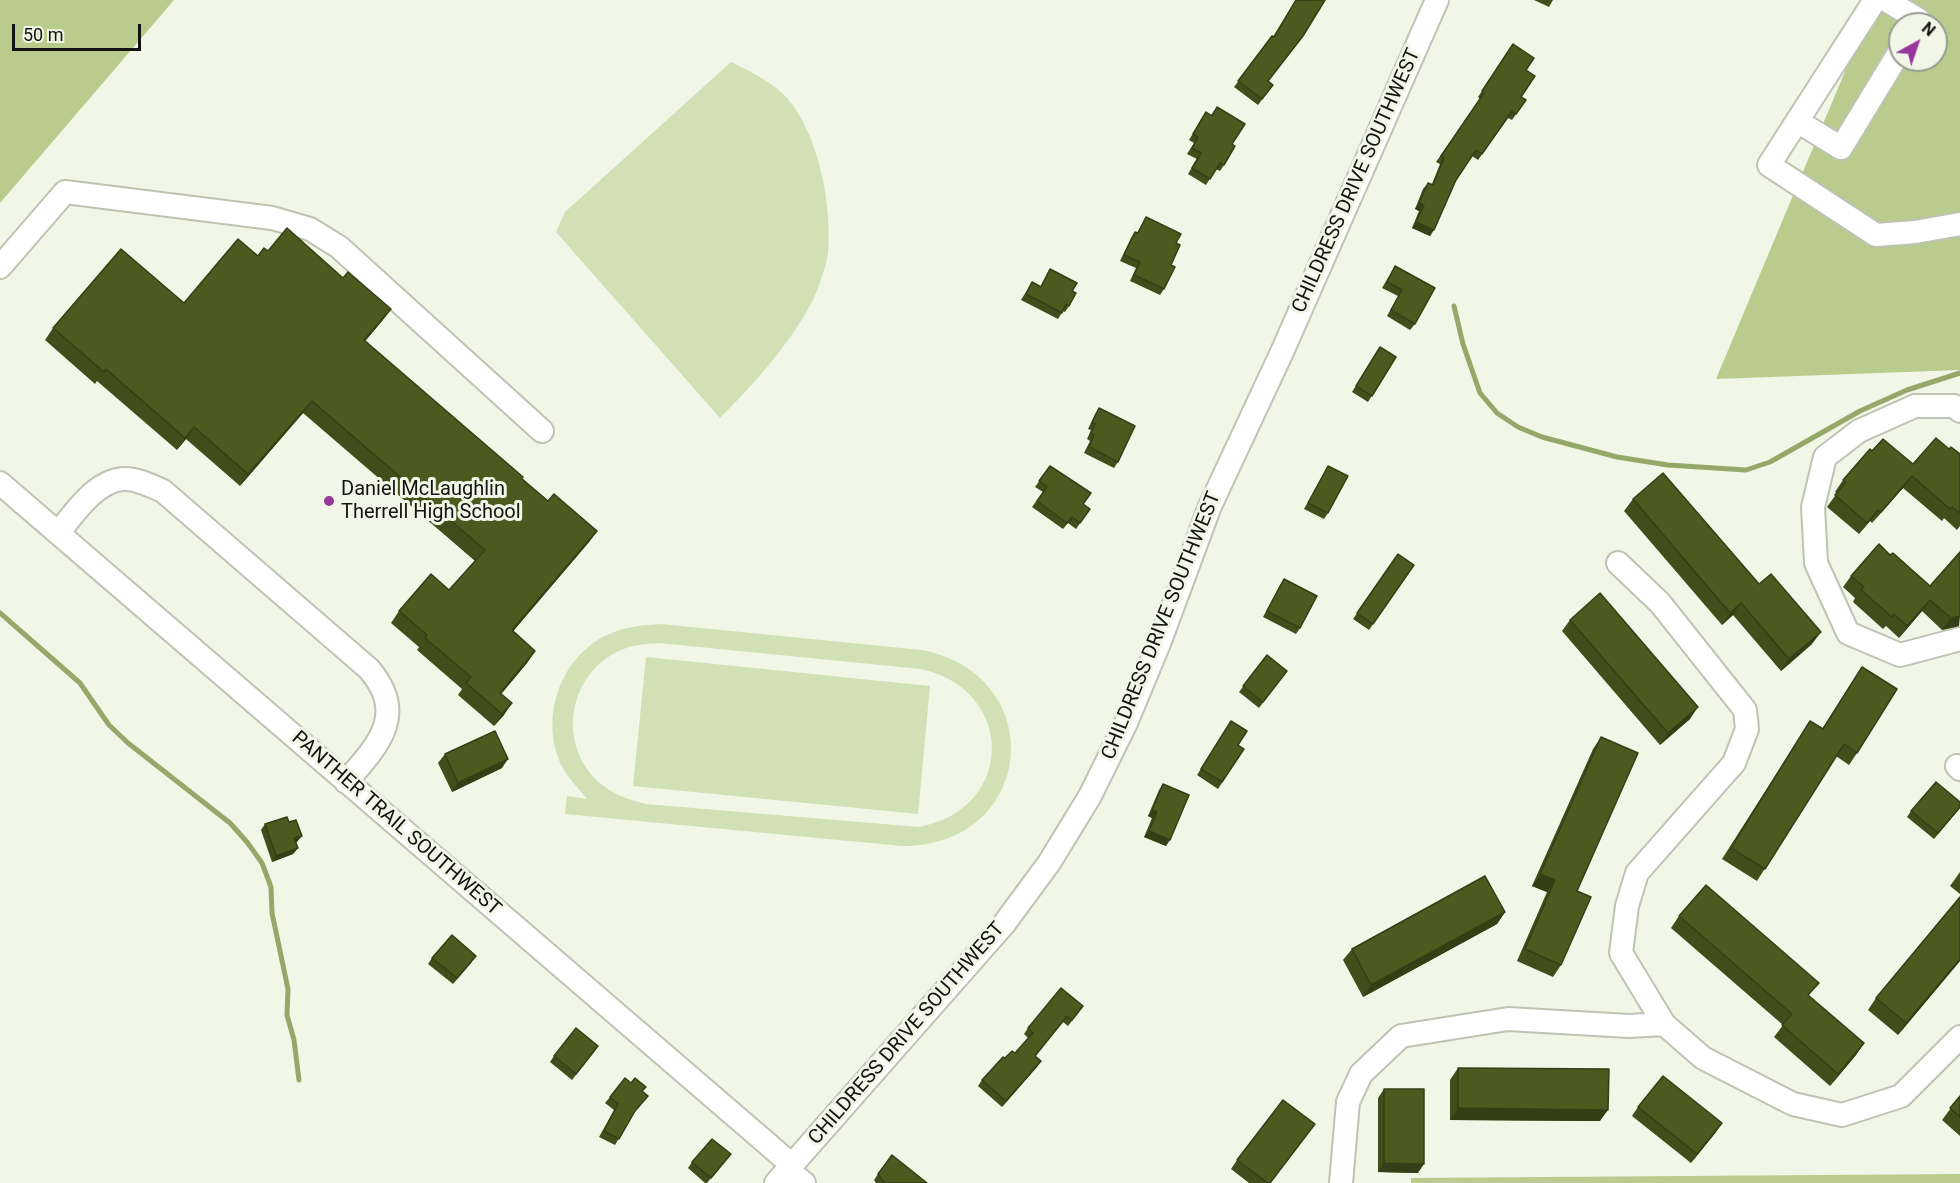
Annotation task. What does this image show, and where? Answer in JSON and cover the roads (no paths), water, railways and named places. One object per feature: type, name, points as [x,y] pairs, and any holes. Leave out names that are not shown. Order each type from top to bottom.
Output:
[{"type":"street","name":"CHILDRESS DRIVE SOUTHWEST","points":[[790,1175],[1004,924],[1049,863],[1090,796],[1126,723],[1160,641],[1210,506],[1282,352],[1437,0]]},
{"type":"street","points":[[1875,0],[1770,165],[1853,222],[1876,235],[1915,232],[1960,224]]},
{"type":"street","points":[[1886,0],[1906,12]]},
{"type":"street","points":[[1797,121],[1841,148],[1888,71]]},
{"type":"street","points":[[0,267],[65,192],[272,218],[310,229],[339,247],[542,431]]},
{"type":"street","points":[[1960,411],[1954,406],[1915,406],[1859,431],[1825,457],[1813,507],[1816,563],[1848,633],[1900,655],[1960,639]]},
{"type":"street","points":[[58,533],[103,485],[123,479],[149,484],[163,491],[377,679],[385,696],[388,713],[385,731],[377,746],[346,782]]},
{"type":"street","name":"PANTHER TRAIL SOUTHWEST","points":[[0,483],[346,782],[790,1175]]},
{"type":"street","points":[[1618,563],[1660,603],[1745,710],[1747,729],[1734,763],[1637,873],[1627,906],[1621,953],[1664,1024],[1703,1058],[1792,1104],[1842,1115],[1901,1096],[1960,1037]]},
{"type":"street","points":[[1341,1183],[1348,1102],[1361,1074],[1401,1036],[1508,1019],[1629,1026],[1664,1024]]},
{"type":"waterway","points":[[1454,306],[1463,344],[1480,393],[1497,413],[1518,427],[1542,437],[1617,457],[1668,465],[1746,470],[1770,462],[1860,411],[1907,390],[1960,373]]},
{"type":"waterway","points":[[0,613],[80,683],[109,725],[128,743],[230,823],[262,863],[271,887],[272,913],[288,989],[287,1015],[294,1040],[299,1080]]},
{"type":"place","name":"Daniel McLaughlin Therrell High School","points":[[329,501]]}]
